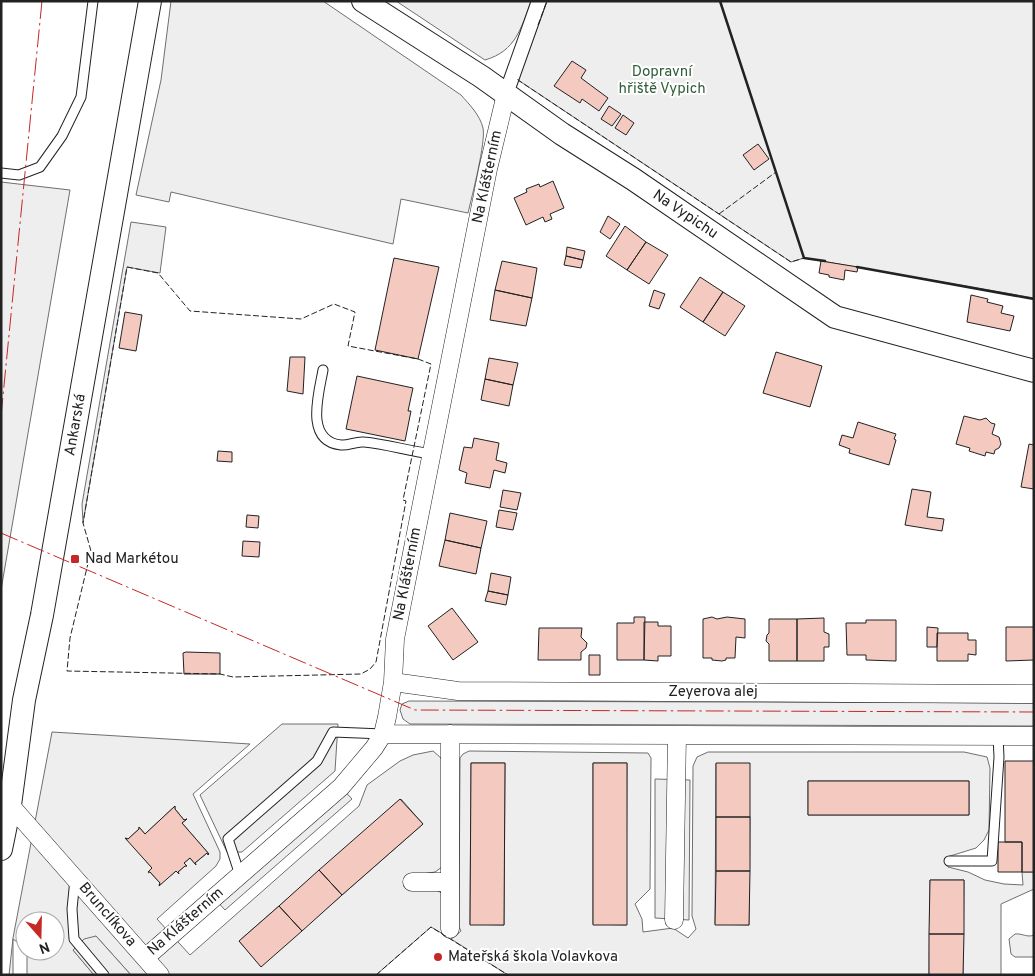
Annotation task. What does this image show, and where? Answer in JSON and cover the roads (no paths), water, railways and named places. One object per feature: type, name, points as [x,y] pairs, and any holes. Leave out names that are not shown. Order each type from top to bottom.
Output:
[{"type":"street","name":"Ankarská","points":[[1,849],[6,804],[24,700],[42,615],[150,1]]},
{"type":"street","name":"Na Vypichu","points":[[363,1],[506,94],[835,317],[1034,371]]},
{"type":"street","points":[[506,94],[539,1]]},
{"type":"street","name":"Na Klášterním","points":[[145,958],[341,787],[374,748],[383,734],[388,717],[393,682],[395,640],[488,169],[506,94]]},
{"type":"street","name":"Zeyerova alej","points":[[393,682],[458,691],[1034,694]]},
{"type":"street","points":[[383,734],[1034,736]]},
{"type":"street","points":[[450,734],[450,929]]},
{"type":"street","points":[[674,920],[677,735]]},
{"type":"street","name":"Brunclíkova","points":[[6,804],[160,975]]},
{"type":"street","points":[[412,882],[450,882]]},
{"type":"lane","points":[[1,173],[19,174],[40,167],[62,136],[81,97],[93,1]]},
{"type":"lane","points":[[323,370],[317,408],[317,424],[321,433],[329,441],[341,445],[362,442],[432,454]]},
{"type":"lane","points":[[240,875],[228,839],[316,761],[333,732],[383,734]]},
{"type":"lane","points":[[949,861],[992,862],[999,757],[998,736]]},
{"type":"lane","name":"Brunclíkova","points":[[75,879],[72,909],[74,939],[104,975]]},
{"type":"place","name":"Nad Markétou","points":[[75,559]]},
{"type":"place","name":"Mateřská škola Volavkova","points":[[438,957]]},
{"type":"park label","name":"Dopravní hřiště Vypich","points":[[662,80]]}]
